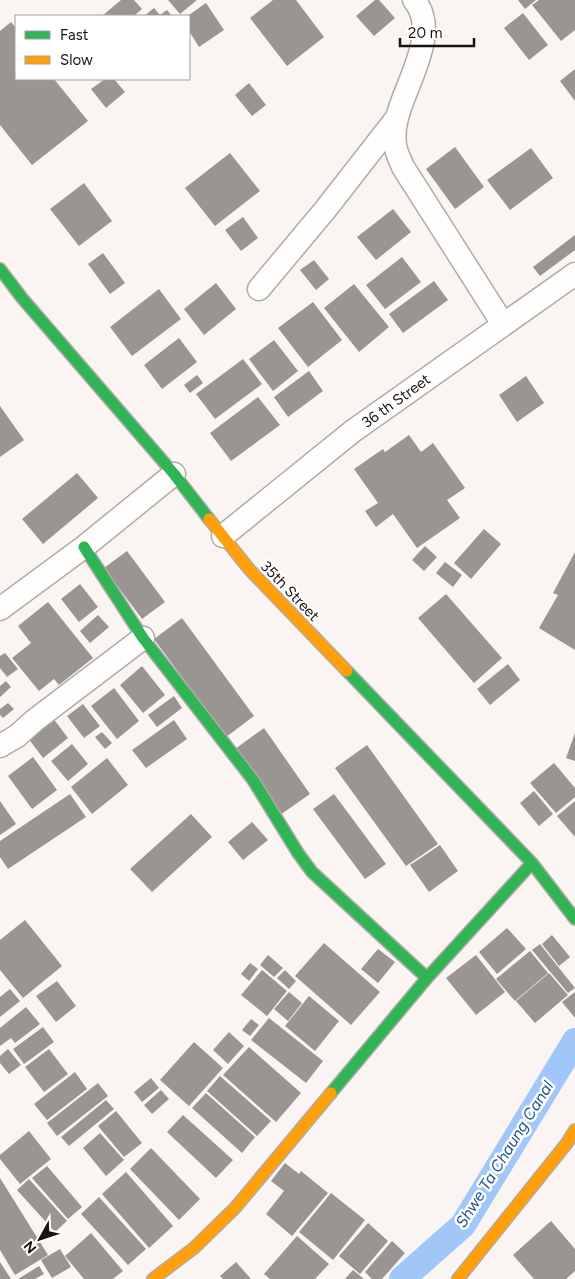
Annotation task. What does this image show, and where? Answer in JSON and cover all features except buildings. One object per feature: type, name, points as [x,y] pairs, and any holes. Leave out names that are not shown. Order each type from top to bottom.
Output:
[{"type":"street","points":[[414,0],[419,6],[424,26],[423,45],[396,119],[395,144],[403,167],[503,324]]},
{"type":"street","points":[[259,289],[325,210],[396,119]]},
{"type":"street","name":"35th Street","points":[[0,269],[28,306],[174,474],[249,569],[532,863],[575,919]]},
{"type":"street","name":"36 th Street","points":[[223,536],[354,431],[575,274]]},
{"type":"street","points":[[0,609],[84,547],[174,474]]},
{"type":"street","points":[[84,547],[143,638],[253,780],[298,854],[312,872],[427,978]]},
{"type":"street","points":[[0,746],[17,736],[35,720],[143,638]]},
{"type":"street","points":[[153,1279],[194,1248],[235,1208],[427,978],[532,863]]},
{"type":"street","points":[[458,1279],[572,1142]]},
{"type":"waterway","name":"Shwe Ta Chaung Canal","points":[[402,1279],[463,1225],[575,1041]]},
{"type":"traffic: fast","points":[[0,269],[22,298],[174,474],[209,519]]},
{"type":"traffic: fast","points":[[84,547],[143,638],[253,780],[298,853],[312,872],[427,978]]},
{"type":"traffic: fast","points":[[347,671],[532,863],[575,919]]},
{"type":"traffic: fast","points":[[331,1093],[427,978],[532,863]]},
{"type":"traffic: slow","points":[[209,519],[249,569],[347,671]]},
{"type":"traffic: slow","points":[[153,1279],[194,1248],[235,1208],[331,1093]]},
{"type":"traffic: slow","points":[[458,1279],[567,1143],[575,1130]]}]
